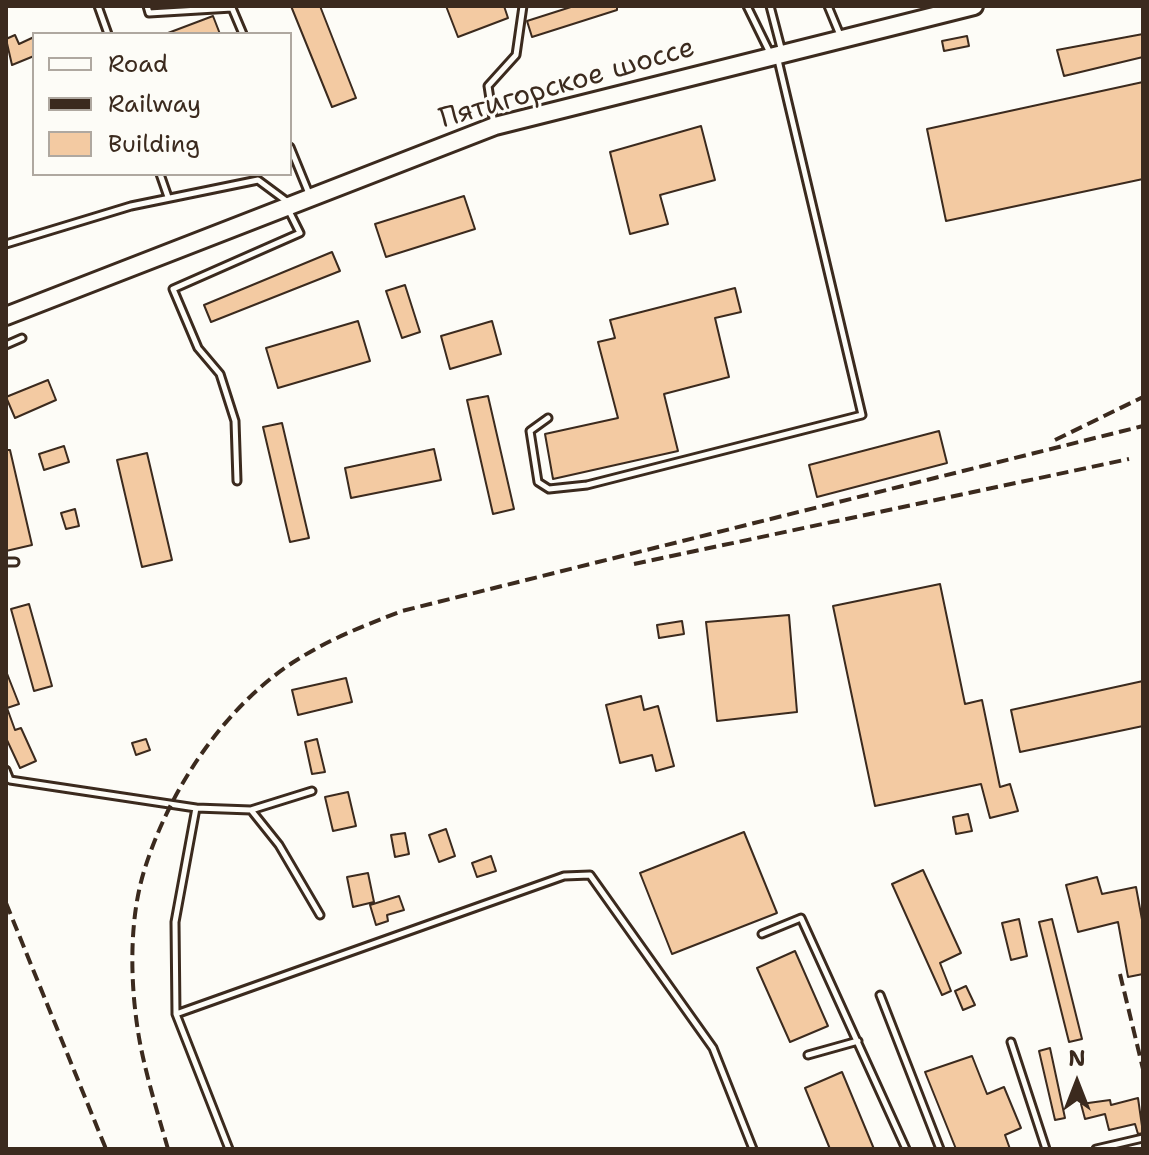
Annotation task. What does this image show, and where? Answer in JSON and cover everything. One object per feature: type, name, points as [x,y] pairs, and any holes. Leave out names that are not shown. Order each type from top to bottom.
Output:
[{"type":"main road","name":"Пятигорское шоссе","points":[[6,316],[495,126],[974,6]]},
{"type":"lane","points":[[98,6],[107,32]]},
{"type":"lane","points":[[147,6],[149,13],[232,8],[242,32]]},
{"type":"lane","points":[[495,126],[488,86],[516,55],[523,6]]},
{"type":"lane","points":[[747,6],[777,55]]},
{"type":"lane","points":[[548,418],[530,431],[538,482],[549,489],[587,485],[862,415],[777,55],[770,6]]},
{"type":"lane","points":[[828,6],[841,39]]},
{"type":"lane","points":[[292,152],[310,197]]},
{"type":"lane","points":[[161,176],[168,197]]},
{"type":"lane","points":[[6,244],[168,197],[258,180],[288,205],[300,233],[173,289],[198,348],[220,374],[235,421],[237,481]]},
{"type":"lane","points":[[6,345],[22,338]]},
{"type":"lane","points":[[6,562],[15,562]]},
{"type":"lane","points":[[6,770],[10,780],[196,808],[251,810],[312,791]]},
{"type":"lane","points":[[196,808],[175,922],[176,1014],[229,1149]]},
{"type":"lane","points":[[251,810],[279,845],[320,915]]},
{"type":"lane","points":[[176,1014],[564,876],[590,875],[713,1048],[753,1149]]},
{"type":"lane","points":[[762,934],[801,918],[906,1149]]},
{"type":"lane","points":[[880,995],[940,1149]]},
{"type":"lane","points":[[808,1055],[858,1041]]},
{"type":"lane","points":[[1011,1042],[1046,1149]]},
{"type":"lane","points":[[1096,1149],[1143,1138]]},
{"type":"building","points":[[291,6],[320,6],[356,98],[332,107]]},
{"type":"building","points":[[446,6],[504,6],[508,18],[458,37]]},
{"type":"building","points":[[574,6],[617,6],[617,10],[532,37],[527,21]]},
{"type":"building","points":[[213,16],[219,32],[171,32]]},
{"type":"building","points":[[1143,34],[1143,57],[1064,76],[1057,50]]},
{"type":"building","points":[[15,35],[19,44],[32,38],[32,57],[12,65],[6,39]]},
{"type":"building","points":[[967,36],[969,46],[944,51],[942,41]]},
{"type":"building","points":[[1143,82],[1143,179],[946,221],[927,129]]},
{"type":"building","points":[[701,126],[715,180],[660,195],[668,224],[630,234],[610,152]]},
{"type":"building","points":[[464,196],[475,229],[386,257],[375,224]]},
{"type":"building","points":[[332,252],[340,271],[211,322],[204,305]]},
{"type":"building","points":[[405,285],[420,332],[402,338],[386,291]]},
{"type":"building","points":[[735,288],[741,312],[715,318],[729,377],[664,394],[678,451],[553,479],[545,434],[618,418],[598,342],[615,338],[610,320]]},
{"type":"building","points":[[358,321],[370,361],[278,388],[266,348]]},
{"type":"building","points":[[492,321],[501,354],[450,369],[441,336]]},
{"type":"building","points":[[48,380],[56,400],[15,418],[6,397]]},
{"type":"building","points":[[488,396],[514,509],[493,514],[467,400]]},
{"type":"building","points":[[282,423],[309,538],[290,542],[263,427]]},
{"type":"building","points":[[939,431],[947,463],[817,497],[809,465]]},
{"type":"building","points":[[64,446],[69,462],[44,470],[39,454]]},
{"type":"building","points":[[434,449],[441,480],[351,498],[345,468]]},
{"type":"building","points":[[6,450],[10,450],[32,545],[6,551]]},
{"type":"building","points":[[147,453],[172,560],[142,567],[117,460]]},
{"type":"building","points":[[75,509],[79,526],[66,529],[61,513]]},
{"type":"building","points":[[940,584],[965,704],[982,700],[1000,787],[1010,784],[1018,811],[990,818],[981,784],[875,806],[833,606]]},
{"type":"building","points":[[29,604],[52,686],[34,691],[11,609]]},
{"type":"building","points":[[789,615],[797,712],[717,721],[706,622]]},
{"type":"building","points":[[682,621],[684,634],[659,638],[657,625]]},
{"type":"building","points":[[6,671],[19,704],[7,708],[15,730],[21,728],[36,761],[20,768],[6,738]]},
{"type":"building","points":[[346,678],[352,702],[298,715],[292,690]]},
{"type":"building","points":[[1143,681],[1143,726],[1020,752],[1011,710]]},
{"type":"building","points":[[641,696],[644,710],[658,706],[674,766],[656,771],[652,755],[620,763],[606,705]]},
{"type":"building","points":[[146,739],[150,750],[136,755],[132,743]]},
{"type":"building","points":[[317,739],[325,772],[312,774],[305,742]]},
{"type":"building","points":[[348,792],[356,826],[333,831],[325,797]]},
{"type":"building","points":[[968,814],[972,831],[956,834],[953,817]]},
{"type":"building","points":[[446,829],[455,856],[439,862],[429,835]]},
{"type":"building","points":[[744,832],[777,913],[672,954],[640,873]]},
{"type":"building","points":[[405,833],[409,854],[395,857],[391,835]]},
{"type":"building","points":[[491,856],[496,871],[477,877],[472,863]]},
{"type":"building","points":[[923,870],[961,953],[940,963],[951,991],[942,995],[892,884]]},
{"type":"building","points":[[368,873],[374,902],[353,907],[347,877]]},
{"type":"building","points":[[1097,877],[1102,894],[1136,887],[1143,925],[1143,974],[1128,977],[1118,922],[1078,932],[1066,885]]},
{"type":"building","points":[[399,896],[404,910],[387,915],[388,921],[376,925],[370,905]]},
{"type":"building","points":[[1019,919],[1027,956],[1011,960],[1002,923]]},
{"type":"building","points":[[1052,919],[1082,1039],[1069,1042],[1039,922]]},
{"type":"building","points":[[795,951],[828,1026],[790,1042],[757,968]]},
{"type":"building","points":[[966,986],[975,1005],[963,1010],[955,991]]},
{"type":"building","points":[[1050,1048],[1065,1118],[1055,1120],[1039,1051]]},
{"type":"building","points":[[972,1056],[987,1094],[1004,1087],[1021,1128],[1005,1135],[1010,1149],[956,1149],[925,1072]]},
{"type":"building","points":[[842,1072],[874,1149],[830,1149],[805,1088]]},
{"type":"building","points":[[1138,1098],[1143,1133],[1138,1134],[1135,1124],[1109,1130],[1105,1114],[1085,1119],[1081,1104],[1110,1100],[1111,1105]]},
{"type":"railway","points":[[1055,440],[1143,397]]},
{"type":"railway","points":[[168,1149],[143,1056],[134,1000],[133,932],[139,888],[169,809],[202,753],[243,703],[292,663],[332,640],[402,611],[1143,426]]},
{"type":"railway","points":[[634,564],[1129,459]]},
{"type":"railway","points":[[6,903],[106,1149]]},
{"type":"railway","points":[[1120,974],[1143,1069]]}]
